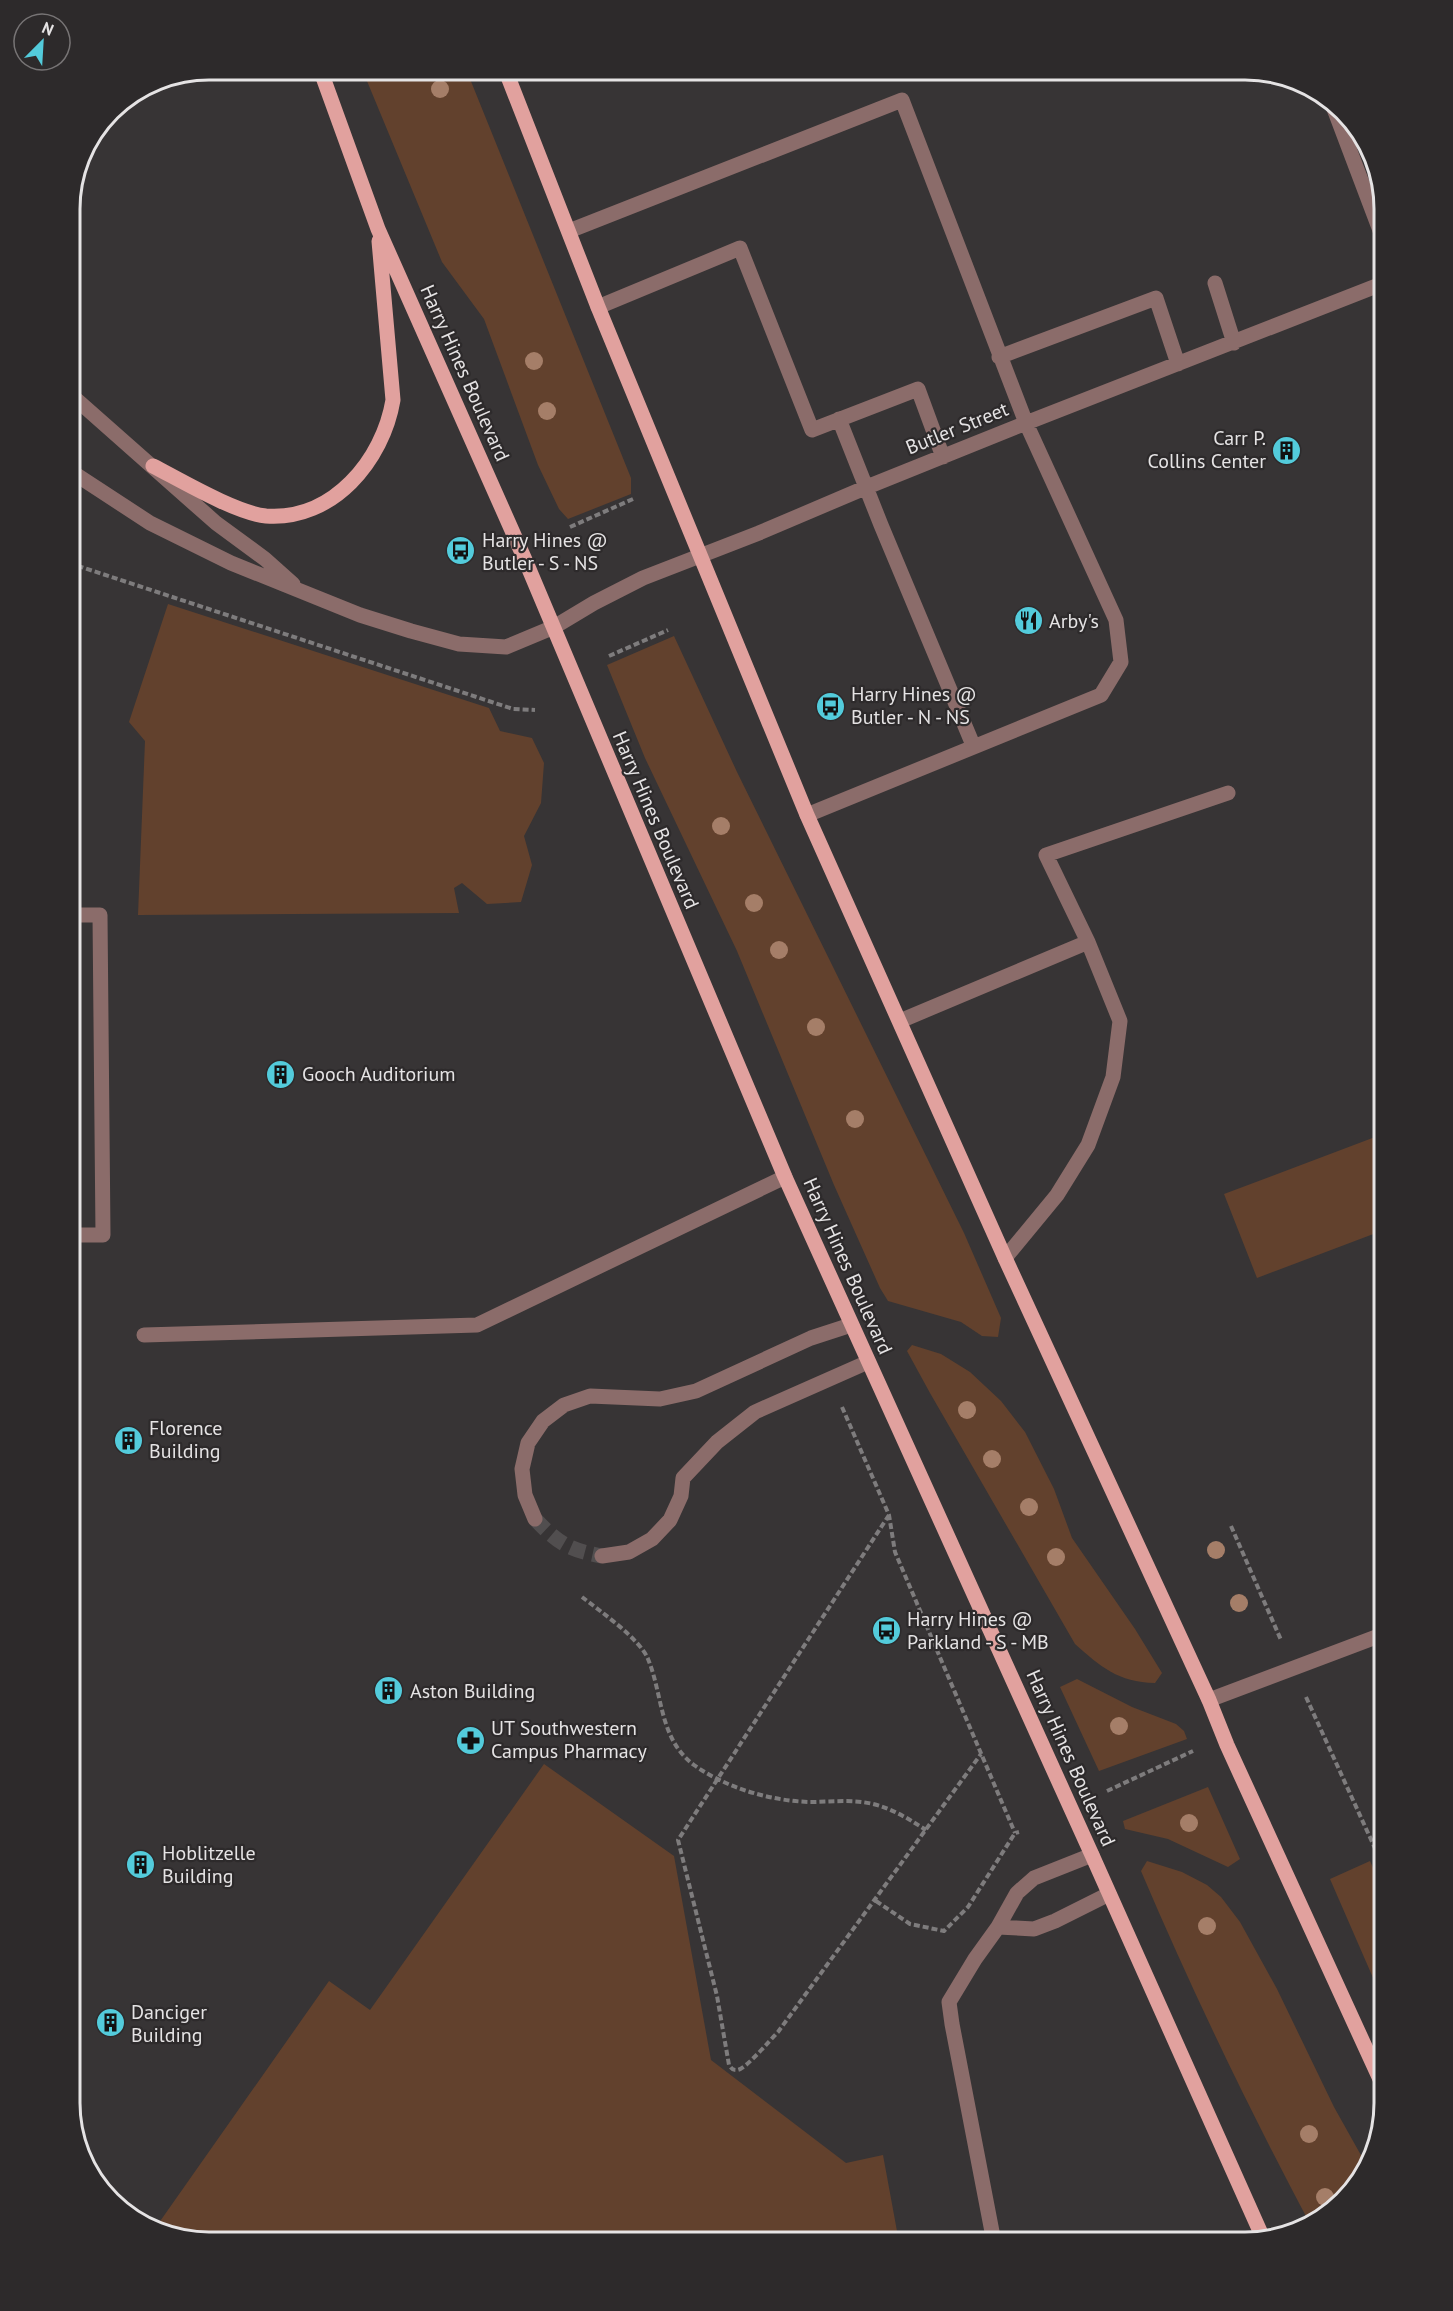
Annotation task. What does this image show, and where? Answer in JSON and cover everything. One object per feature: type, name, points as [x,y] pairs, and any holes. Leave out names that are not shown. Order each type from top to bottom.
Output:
[{"type":"main road","name":"Harry Hines Boulevard","points":[[324,80],[378,229],[554,627],[785,1177],[1260,2230]]},
{"type":"main road","points":[[509,80],[598,307],[807,815],[1005,1258],[1209,1700],[1227,1745],[1374,2066]]},
{"type":"main road","points":[[153,466],[243,510],[265,516],[304,511],[340,493],[354,480],[370,461],[382,440],[393,400],[378,229]]},
{"type":"street","points":[[569,231],[902,100],[1026,423],[1116,621],[1121,662],[1101,695],[973,745],[807,815]]},
{"type":"street","points":[[1340,123],[1373,200]]},
{"type":"street","points":[[598,307],[740,248],[812,430],[918,389],[944,457]]},
{"type":"street","points":[[1215,283],[1234,343]]},
{"type":"street","name":"Butler Street","points":[[80,477],[150,523],[231,563],[360,615],[459,644],[506,646],[554,627],[643,578],[759,533],[1026,423],[1374,287]]},
{"type":"street","points":[[999,357],[1156,298],[1178,364]]},
{"type":"street","points":[[80,402],[216,523],[265,559],[298,590]]},
{"type":"street","points":[[839,419],[973,745]]},
{"type":"street","points":[[1005,1258],[1057,1195],[1088,1145],[1113,1077],[1120,1021],[1088,942],[1046,855],[1228,793]]},
{"type":"street","points":[[79,1235],[103,1235],[100,915],[80,915]]},
{"type":"street","points":[[900,1021],[1088,942]]},
{"type":"street","points":[[144,1335],[477,1325],[785,1177]]},
{"type":"street","points":[[535,1519],[525,1495],[522,1469],[528,1443],[543,1421],[564,1405],[590,1396],[660,1399],[696,1391],[811,1338],[851,1325]]},
{"type":"street","points":[[602,1556],[629,1552],[652,1539],[670,1520],[681,1496],[683,1478],[717,1442],[754,1412],[868,1362]]},
{"type":"street","points":[[1209,1700],[1374,1638]]},
{"type":"street","points":[[992,2232],[952,2025],[950,2002],[1017,1893],[1034,1878],[1092,1855]]},
{"type":"street","points":[[998,1927],[1034,1929],[1055,1921],[1109,1893]]},
{"type":"path","points":[[570,527],[633,499]]},
{"type":"path","points":[[80,567],[513,709],[535,710]]},
{"type":"path","points":[[609,656],[668,630]]},
{"type":"path","points":[[840,1403],[889,1515],[895,1552],[1017,1833],[968,1907],[944,1931],[910,1924],[876,1900]]},
{"type":"path","points":[[889,1515],[678,1840],[717,1996],[729,2065],[733,2069],[739,2070],[746,2067],[778,2032],[981,1754]]},
{"type":"path","points":[[1231,1526],[1282,1643]]},
{"type":"path","points":[[582,1597],[628,1634],[647,1657],[670,1738],[693,1764],[719,1779],[748,1791],[779,1799],[809,1802],[841,1800],[873,1804],[903,1815],[926,1830]]},
{"type":"path","points":[[1303,1691],[1374,1846]]},
{"type":"path","points":[[1107,1791],[1193,1751]]},
{"type":"shaded area","points":[[367,80],[470,80],[631,478],[631,494],[568,519],[559,509],[538,465],[484,319],[442,262]]},
{"type":"shaded area","points":[[168,604],[489,708],[500,731],[532,738],[544,763],[541,803],[524,836],[532,865],[521,902],[487,904],[462,883],[454,888],[459,913],[138,915],[145,741],[129,722]]},
{"type":"shaded area","points":[[674,636],[737,772],[964,1233],[1001,1318],[998,1337],[982,1336],[961,1322],[888,1301],[880,1288],[834,1185],[737,951],[645,758],[607,665]]},
{"type":"shaded area","points":[[1374,1137],[1374,1234],[1257,1278],[1224,1194]]},
{"type":"shaded area","points":[[912,1345],[941,1354],[970,1372],[1001,1401],[1025,1432],[1054,1489],[1072,1538],[1135,1629],[1162,1673],[1155,1683],[1131,1680],[1111,1672],[1075,1644],[907,1351]]},
{"type":"shaded area","points":[[1077,1679],[1132,1707],[1176,1724],[1184,1731],[1187,1739],[1099,1771],[1060,1687]]},
{"type":"shaded area","points":[[544,1764],[674,1856],[711,2060],[846,2163],[883,2155],[897,2232],[200,2231],[160,2222],[329,1981],[370,2010]]},
{"type":"shaded area","points":[[1208,1787],[1240,1859],[1228,1867],[1168,1839],[1125,1829],[1123,1821]]},
{"type":"shaded area","points":[[1147,1861],[1182,1872],[1207,1885],[1221,1897],[1240,1922],[1277,1989],[1334,2107],[1362,2156],[1352,2174],[1341,2187],[1316,2210],[1306,2216],[1243,2093],[1180,1961],[1141,1871]]},
{"type":"shaded area","points":[[1370,1861],[1374,1870],[1374,1980],[1330,1879]]},
{"type":"tunnel","points":[[535,1519],[565,1545],[602,1556]]},
{"type":"place","name":"Carr P. Collins Center","points":[[1287,450]]},
{"type":"place","name":"Harry Hines @ Butler - S - NS","points":[[461,551]]},
{"type":"place","name":"Arby's","points":[[1028,621]]},
{"type":"place","name":"Harry Hines @ Butler - N - NS","points":[[830,706]]},
{"type":"place","name":"Gooch Auditorium","points":[[281,1074]]},
{"type":"place","name":"Florence Building","points":[[128,1440]]},
{"type":"place","name":"Harry Hines @ Parkland - S - MB","points":[[886,1631]]},
{"type":"place","name":"Aston Building","points":[[389,1691]]},
{"type":"place","name":"UT Southwestern Campus Pharmacy","points":[[470,1740]]},
{"type":"place","name":"Hoblitzelle Building","points":[[141,1865]]},
{"type":"place","name":"Danciger Building","points":[[110,2023]]}]
